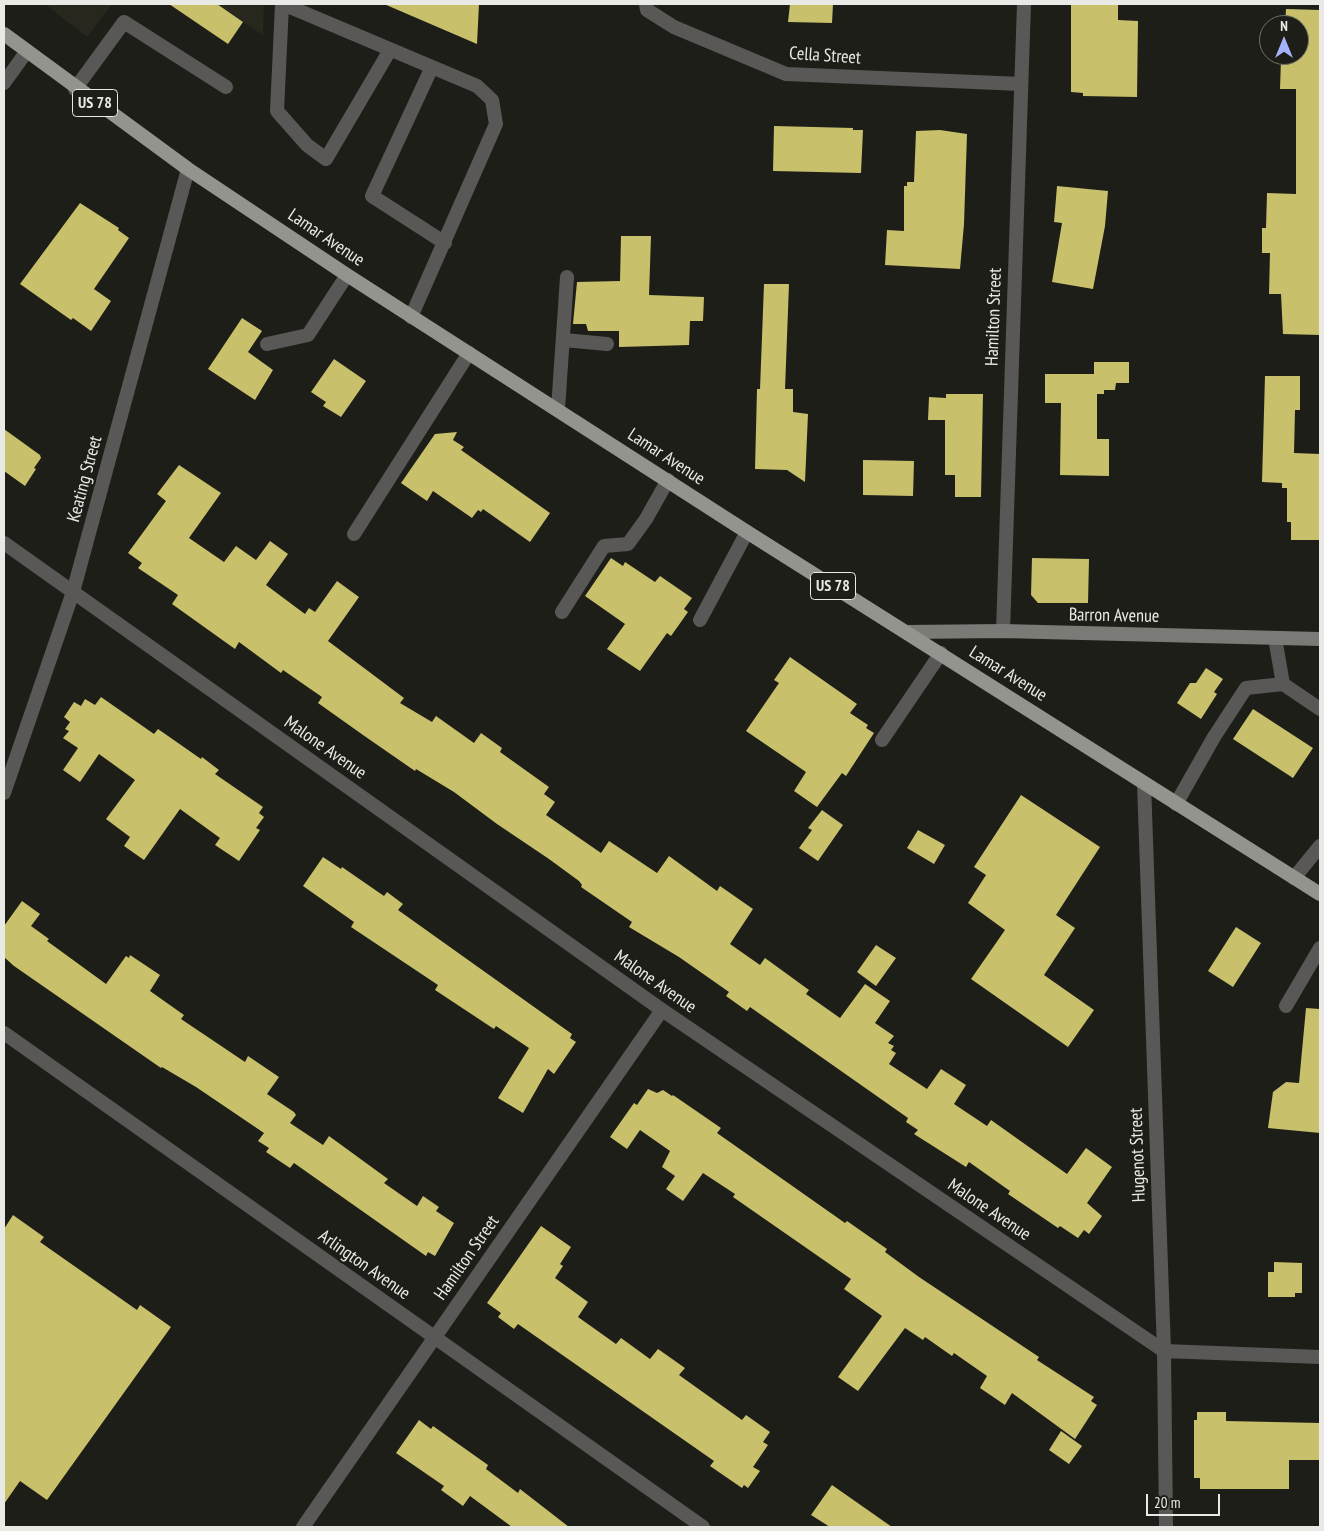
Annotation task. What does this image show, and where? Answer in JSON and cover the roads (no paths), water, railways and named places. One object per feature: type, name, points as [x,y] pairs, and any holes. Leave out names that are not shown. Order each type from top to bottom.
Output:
[{"type":"main road","name":"Lamar Avenue","points":[[4,34],[75,89],[188,169],[411,317],[1320,894]]},
{"type":"main road","name":"Barron Avenue","points":[[907,632],[1003,632],[1320,640]]},
{"type":"street","name":"Cella Street","points":[[646,4],[647,10],[674,27],[786,74],[1021,84]]},
{"type":"street","name":"Hamilton Street","points":[[1003,632],[1024,4]]},
{"type":"street","points":[[390,50],[326,159],[307,145],[277,110],[283,5],[477,86],[492,100],[496,124],[411,317]]},
{"type":"street","points":[[75,89],[124,22],[226,87]]},
{"type":"street","points":[[4,83],[26,51]]},
{"type":"street","points":[[432,67],[372,196],[445,243]]},
{"type":"street","name":"Keating Street","points":[[4,793],[73,592],[188,169]]},
{"type":"street","points":[[268,344],[308,335],[347,275]]},
{"type":"street","points":[[558,409],[568,277]]},
{"type":"street","points":[[564,340],[606,344]]},
{"type":"street","points":[[354,534],[469,353]]},
{"type":"street","points":[[562,612],[604,546],[628,544],[646,519],[668,480]]},
{"type":"street","points":[[700,620],[726,568],[747,532]]},
{"type":"street","name":"Malone Avenue","points":[[4,544],[662,1010],[1164,1351]]},
{"type":"street","points":[[1275,638],[1283,684]]},
{"type":"street","points":[[882,740],[940,653]]},
{"type":"street","points":[[1176,804],[1214,737],[1246,688],[1283,684],[1320,709]]},
{"type":"street","name":"Hugenot Street","points":[[1144,782],[1164,1351],[1166,1527]]},
{"type":"street","points":[[1294,878],[1320,846]]},
{"type":"street","points":[[1286,1006],[1320,948]]},
{"type":"street","name":"Hamilton Street","points":[[303,1527],[662,1010]]},
{"type":"street","name":"Arlington Avenue","points":[[4,1033],[703,1527]]},
{"type":"street","points":[[1164,1351],[1320,1357]]}]
